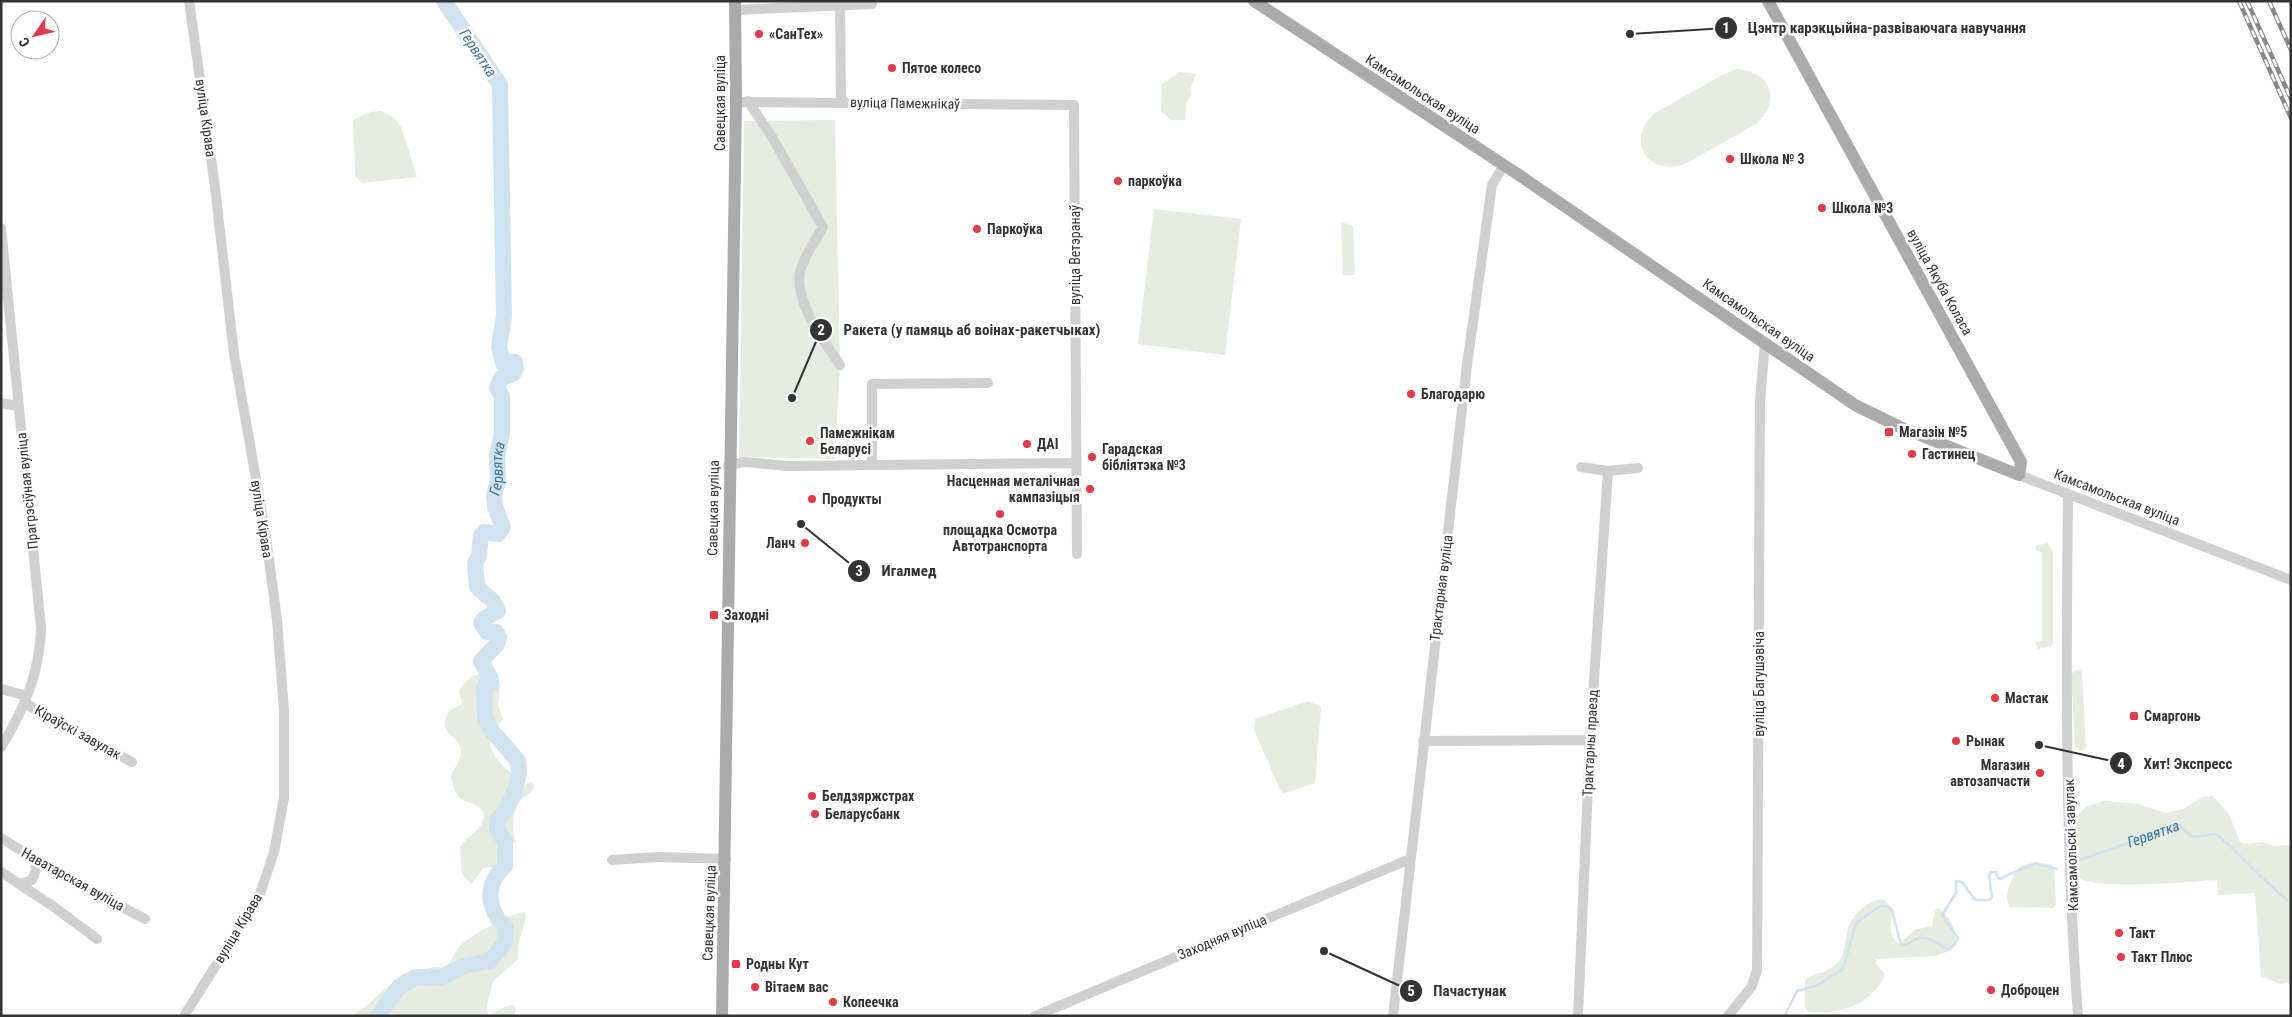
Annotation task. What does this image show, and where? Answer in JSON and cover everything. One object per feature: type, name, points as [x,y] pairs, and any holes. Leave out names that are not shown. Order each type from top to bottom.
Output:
[{"type":"main road","name":"Камсамольская вуліца","points":[[1254,1],[1504,165],[1855,405],[1876,417],[2019,475]]},
{"type":"main road","name":"вуліца Якуба Коласа","points":[[1768,1],[2021,462],[2019,475]]},
{"type":"main road","name":"Савецкая вуліца","points":[[722,1016],[726,859],[724,776],[728,465],[742,102],[735,6]]},
{"type":"street","name":"вуліца Кірава","points":[[184,1016],[259,896],[267,874],[284,798],[284,711],[277,620],[265,530],[234,354],[215,187],[189,1]]},
{"type":"street","points":[[735,6],[840,6],[872,4]]},
{"type":"street","points":[[840,6],[840,102]]},
{"type":"street","points":[[742,102],[772,137],[823,227],[800,272],[800,292],[816,329],[840,365]]},
{"type":"street","name":"вуліца Памежнікаў","points":[[742,102],[1074,106]]},
{"type":"street","name":"вуліца Ветэранаў","points":[[1074,106],[1076,554]]},
{"type":"street","name":"Трактарная вуліца","points":[[1392,1016],[1467,365],[1492,185],[1504,165]]},
{"type":"street","name":"Прагрэсіўная вуліца","points":[[1,228],[41,628],[40,652],[26,699],[1,747]]},
{"type":"street","name":"вуліца Багушэвіча","points":[[1728,1016],[1752,986],[1757,970],[1760,401],[1765,342]]},
{"type":"street","points":[[872,465],[872,384],[988,383]]},
{"type":"street","points":[[1,403],[18,406]]},
{"type":"street","points":[[728,465],[744,462],[788,466],[1075,463]]},
{"type":"street","points":[[1581,467],[1608,471],[1638,468]]},
{"type":"street","name":"Трактарны праезд","points":[[1578,1016],[1590,740],[1608,471]]},
{"type":"street","name":"Камсамольская вуліца","points":[[2019,475],[2291,580]]},
{"type":"street","name":"Камсамольскі завулак","points":[[2068,495],[2066,702],[2074,963],[2078,1016]]},
{"type":"street","name":"Кіраўскі завулак","points":[[1,689],[26,699],[42,714],[132,762]]},
{"type":"street","points":[[1424,741],[1590,740]]},
{"type":"street","name":"Наватарская вуліца","points":[[1,838],[35,860],[145,919]]},
{"type":"street","points":[[612,860],[658,858],[726,859]]},
{"type":"street","name":"Заходняя вуліца","points":[[1035,1016],[1410,859]]},
{"type":"street","points":[[20,884],[29,882],[34,875],[35,860]]},
{"type":"street","points":[[1,872],[97,939]]},
{"type":"shaded area","points":[[1737,69],[1758,75],[1765,81],[1769,89],[1769,106],[1756,124],[1685,164],[1672,167],[1660,165],[1644,153],[1641,144],[1642,134],[1646,123],[1655,113],[1726,73]]},
{"type":"shaded area","points":[[1179,72],[1196,74],[1190,89],[1191,95],[1186,104],[1185,120],[1171,120],[1161,111],[1162,84]]},
{"type":"shaded area","points":[[381,111],[395,118],[402,129],[417,177],[362,183],[355,176],[353,120],[371,112]]},
{"type":"shaded area","points":[[835,120],[840,365],[835,459],[739,457],[744,121]]},
{"type":"shaded area","points":[[1154,209],[1241,219],[1225,355],[1138,344]]},
{"type":"shaded area","points":[[1341,222],[1353,226],[1355,275],[1343,275]]},
{"type":"shaded area","points":[[2047,543],[2053,551],[2053,643],[2051,646],[2038,649],[2035,642],[2042,641],[2042,553],[2035,549],[2036,546]]},
{"type":"shaded area","points":[[2078,669],[2082,672],[2086,746],[2085,749],[2080,751],[2075,746],[2071,674]]},
{"type":"shaded area","points":[[482,673],[495,678],[500,686],[498,705],[503,718],[492,736],[490,744],[494,754],[513,776],[508,793],[513,794],[532,782],[534,787],[516,807],[513,825],[515,842],[510,847],[502,866],[483,868],[471,884],[462,874],[460,847],[479,827],[484,815],[480,808],[461,799],[455,791],[451,774],[459,761],[461,752],[457,741],[445,726],[445,719],[449,710],[461,705],[462,701],[459,692],[462,686],[471,678]]},
{"type":"shaded area","points":[[1308,701],[1321,707],[1315,783],[1282,794],[1254,730],[1255,719]]},
{"type":"shaded area","points":[[2213,796],[2229,814],[2240,842],[2244,844],[2263,842],[2274,846],[2291,845],[2291,983],[2280,984],[2261,976],[2255,893],[2218,895],[2217,880],[2119,884],[2084,880],[2076,875],[2073,825],[2077,816],[2087,806],[2105,801],[2139,804],[2166,813],[2183,809],[2203,797]]},
{"type":"shaded area","points":[[2026,864],[2050,864],[2054,869],[2056,904],[2054,908],[2010,907],[2007,893],[2016,872]]},
{"type":"shaded area","points":[[1881,899],[1886,901],[1892,908],[1891,932],[1895,940],[1900,944],[1914,930],[1932,926],[1935,911],[1938,908],[1943,911],[1955,933],[1952,950],[1935,956],[1877,959],[1875,963],[1885,974],[1873,993],[1864,1000],[1842,1010],[1831,1012],[1807,1011],[1805,1007],[1805,981],[1829,969],[1838,962],[1845,947],[1850,924],[1858,912],[1868,904]]},
{"type":"shaded area","points":[[525,912],[526,917],[518,946],[518,959],[493,981],[486,1010],[488,1014],[491,1014],[506,1006],[513,1005],[516,1009],[514,1016],[351,1016],[365,1007],[402,974],[435,967],[444,968],[460,946],[472,937],[501,921]]},
{"type":"waterway","name":"Гервятка","points":[[378,1016],[399,987],[416,977],[440,978],[464,966],[490,961],[504,944],[506,928],[494,912],[490,898],[492,884],[505,866],[505,842],[497,829],[497,820],[506,810],[515,791],[519,773],[518,761],[492,731],[485,718],[484,689],[485,685],[491,684],[491,679],[481,661],[497,644],[499,637],[496,632],[487,632],[481,623],[485,618],[498,611],[493,601],[477,587],[475,563],[479,556],[481,536],[484,532],[498,534],[503,527],[495,507],[494,496],[498,481],[497,456],[502,434],[502,396],[497,388],[501,378],[513,374],[516,368],[515,362],[511,362],[509,366],[503,363],[499,347],[504,316],[500,85],[444,1]]},
{"type":"waterway","name":"Гервятка","points":[[2077,861],[2179,825],[2192,837],[2216,834],[2291,903]]},
{"type":"waterway","name":"Гервятка","points":[[1785,1015],[1797,991],[1818,985],[1843,969],[1856,923],[1880,906],[1886,906],[1892,910],[1901,945],[1906,945],[1922,937],[1930,939],[1948,949],[1955,944],[1958,938],[1942,915],[1956,893],[1956,881],[1962,882],[1975,900],[1989,900],[1992,897],[1989,876],[1991,872],[1996,872],[1998,878],[2001,879],[2035,863],[2056,869]]},
{"type":"railway","points":[[2239,1],[2291,118]]},
{"type":"railway","points":[[2247,1],[2291,99]]},
{"type":"railway","points":[[2269,1],[2291,50]]},
{"type":"place","name":"«СанТех»","points":[[759,34]]},
{"type":"place","name":"Цэнтр карэкцыйна-развіваючага навучання","points":[[1630,34]]},
{"type":"place","name":"Пятое колесо","points":[[892,68]]},
{"type":"place","name":"Школа № 3","points":[[1730,159]]},
{"type":"place","name":"паркоўка","points":[[1118,181]]},
{"type":"place","name":"Школа №3","points":[[1822,208]]},
{"type":"place","name":"Паркоўка","points":[[977,229]]},
{"type":"place","name":"Благодарю","points":[[1411,394]]},
{"type":"place","name":"Ракета (у памяць аб воінах-ракетчыках)","points":[[792,398]]},
{"type":"place","name":"Магазін №5","points":[[1889,432]]},
{"type":"place","name":"Памежнікам Беларусі","points":[[810,441]]},
{"type":"place","name":"ДАІ","points":[[1027,444]]},
{"type":"place","name":"Гастинец","points":[[1912,454]]},
{"type":"place","name":"Гарадская бібліятэка №3","points":[[1092,457]]},
{"type":"place","name":"Насценная металічная кампазіцыя","points":[[1090,489]]},
{"type":"place","name":"Продукты","points":[[812,499]]},
{"type":"place","name":"площадка Осмотра Автотранспорта","points":[[1000,514]]},
{"type":"place","name":"Игалмед","points":[[801,524]]},
{"type":"place","name":"Ланч","points":[[805,543]]},
{"type":"place","name":"Заходні","points":[[714,615]]},
{"type":"place","name":"Мастак","points":[[1995,698]]},
{"type":"place","name":"Смаргонь","points":[[2134,716]]},
{"type":"place","name":"Рынак","points":[[1956,741]]},
{"type":"place","name":"Хит! Экспресс","points":[[2039,745]]},
{"type":"place","name":"Магазин автозапчасти","points":[[2040,773]]},
{"type":"place","name":"Белдзяржстрах","points":[[812,796]]},
{"type":"place","name":"Беларусбанк","points":[[815,814]]},
{"type":"place","name":"Такт","points":[[2119,933]]},
{"type":"place","name":"Пачастунак","points":[[1324,951]]},
{"type":"place","name":"Такт Плюс","points":[[2121,957]]},
{"type":"place","name":"Родны Кут","points":[[736,964]]},
{"type":"place","name":"Вітаем вас","points":[[755,987]]},
{"type":"place","name":"Доброцен","points":[[1991,990]]},
{"type":"place","name":"Копеечка","points":[[833,1002]]}]
